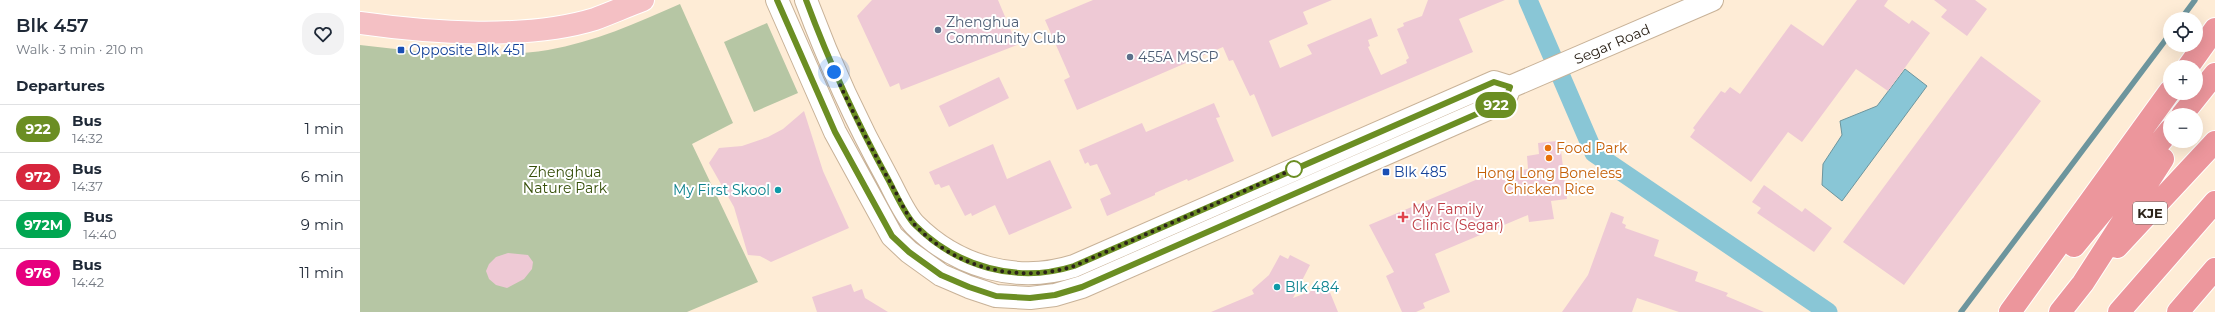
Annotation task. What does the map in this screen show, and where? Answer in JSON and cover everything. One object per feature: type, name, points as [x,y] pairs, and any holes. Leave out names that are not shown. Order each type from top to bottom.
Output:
[{"type":"highway","points":[[2193,60],[2215,29]]},
{"type":"highway","points":[[2188,108],[2215,74]]},
{"type":"highway","points":[[2197,108],[2215,82]]},
{"type":"highway","points":[[2010,312],[2163,100]]},
{"type":"highway","points":[[2017,312],[2163,138]]},
{"type":"highway","name":"KJE","points":[[2060,312],[2083,283],[2181,181],[2215,142]]},
{"type":"highway","points":[[2083,283],[2170,148]]},
{"type":"highway","points":[[2119,312],[2215,202]]},
{"type":"highway","points":[[2178,312],[2215,269]]},
{"type":"main road","points":[[360,23],[392,27],[502,32],[555,27],[588,20],[643,0]]},
{"type":"street","points":[[777,0],[835,132],[892,236],[926,266],[941,275],[969,287],[996,296],[1030,298],[1055,295],[1082,287],[1504,102],[1510,87],[1494,82],[1074,266],[1058,271],[1033,274],[1008,273],[983,267],[956,256],[936,244],[914,224],[857,122],[823,46],[806,0]]},
{"type":"street","name":"Segar Road","points":[[1510,87],[1712,0]]},
{"type":"green space","name":"Zhenghua Nature Park","points":[[680,4],[733,123],[692,144],[758,282],[687,312],[360,312],[360,45],[454,54],[478,55],[525,53],[565,47],[599,37]]},
{"type":"green space","points":[[767,23],[798,93],[754,112],[724,42]]},
{"type":"water","points":[[1905,69],[1927,86],[1842,201],[1822,185],[1823,164],[1842,135],[1840,121],[1877,106]]},
{"type":"building","name":"Zhenghua Community Club","points":[[872,0],[998,0],[1017,45],[901,90],[899,83],[890,87],[857,16]]},
{"type":"building","points":[[1093,0],[1332,0],[1303,12],[1308,24],[1269,41],[1280,68],[1312,54],[1307,45],[1371,18],[1378,36],[1368,40],[1370,46],[1368,47],[1381,75],[1407,63],[1406,60],[1409,58],[1397,29],[1404,26],[1403,23],[1422,16],[1428,0],[1505,0],[1459,19],[1473,52],[1272,137],[1254,94],[1250,96],[1233,60],[1229,61],[1223,47],[1077,110],[1064,80],[1070,77],[1045,20]]},
{"type":"building","points":[[1857,0],[1888,0],[1884,6],[1909,24],[1912,20],[1930,33],[1888,91],[1856,69],[1802,142],[1788,132],[1751,182],[1690,137],[1695,130],[1693,128],[1721,91],[1725,93],[1730,87],[1740,94],[1791,24],[1823,46]]},
{"type":"building","points":[[1934,0],[1975,0],[1987,9],[1967,36],[1941,17],[1947,10]]},
{"type":"building","points":[[1981,56],[2041,101],[1904,285],[1843,242]]},
{"type":"building","points":[[999,77],[1009,98],[949,127],[939,106]]},
{"type":"building","points":[[1214,103],[1220,117],[1216,118],[1234,161],[1188,181],[1187,179],[1107,216],[1100,199],[1111,194],[1097,164],[1090,166],[1088,162],[1085,164],[1079,150],[1142,123],[1146,132]]},
{"type":"building","name":"My First Skool","points":[[804,111],[823,171],[849,228],[771,262],[760,256],[748,255],[734,207],[709,163],[719,148],[742,146],[768,137],[783,129]]},
{"type":"building","points":[[1557,141],[1558,151],[1561,151],[1567,199],[1551,201],[1554,219],[1529,222],[1528,215],[1435,254],[1450,292],[1423,303],[1425,308],[1416,312],[1402,312],[1386,276],[1394,272],[1369,225],[1485,176],[1528,169],[1527,156],[1539,154],[1538,143]]},
{"type":"building","points":[[993,144],[1007,179],[1050,160],[1072,208],[1009,235],[995,205],[972,216],[971,213],[965,216],[949,185],[941,188],[939,184],[935,185],[929,172]]},
{"type":"building","points":[[1764,185],[1802,212],[1805,208],[1832,228],[1814,252],[1757,213],[1761,208],[1752,202]]},
{"type":"building","points":[[1611,212],[1624,217],[1622,223],[1626,225],[1625,228],[1659,240],[1654,256],[1698,272],[1695,281],[1728,293],[1726,296],[1764,312],[1679,312],[1637,298],[1632,312],[1562,312],[1588,275]]},
{"type":"building","points":[[508,253],[528,255],[533,262],[532,269],[524,279],[507,288],[496,285],[489,279],[486,271],[489,264],[496,257]]},
{"type":"building","name":"Blk 484","points":[[1280,255],[1288,259],[1290,255],[1310,265],[1293,298],[1319,288],[1321,293],[1329,290],[1338,312],[1211,312],[1254,294],[1252,290],[1269,275]]},
{"type":"building","points":[[851,284],[854,292],[862,289],[865,298],[888,312],[817,312],[812,297]]},
{"type":"waterway","points":[[1528,0],[1594,153],[1828,312]]},
{"type":"waterway","points":[[2186,12],[2195,0]]},
{"type":"waterway","points":[[1961,312],[2163,43]]},
{"type":"bus line","name":"922","points":[[777,0],[835,132],[892,236],[926,266],[941,275],[969,287],[996,296],[1030,298],[1055,295],[1082,287],[1504,102],[1510,87],[1494,82],[1074,266],[1058,271],[1033,274],[1008,273],[983,267],[956,256],[936,244],[914,224],[857,122],[823,46],[806,0]]},
{"type":"place","name":"Zhenghua Community Club","points":[[938,30]]},
{"type":"place","name":"Opposite Blk 451","points":[[401,50]]},
{"type":"place","name":"455A MSCP","points":[[1130,57]]},
{"type":"place","name":"Food Park","points":[[1548,148]]},
{"type":"place","name":"Hong Long Boneless Chicken Rice","points":[[1549,158]]},
{"type":"place","name":"Blk 485","points":[[1386,172]]},
{"type":"place","name":"My First Skool","points":[[778,190]]},
{"type":"place","name":"My Family Clinic (Segar)","points":[[1403,217]]},
{"type":"place","name":"Blk 484","points":[[1277,287]]},
{"type":"route","points":[[834,72],[857,122],[914,224],[936,244],[956,256],[983,267],[1008,273],[1033,274],[1058,271],[1074,266],[1294,169]]}]
